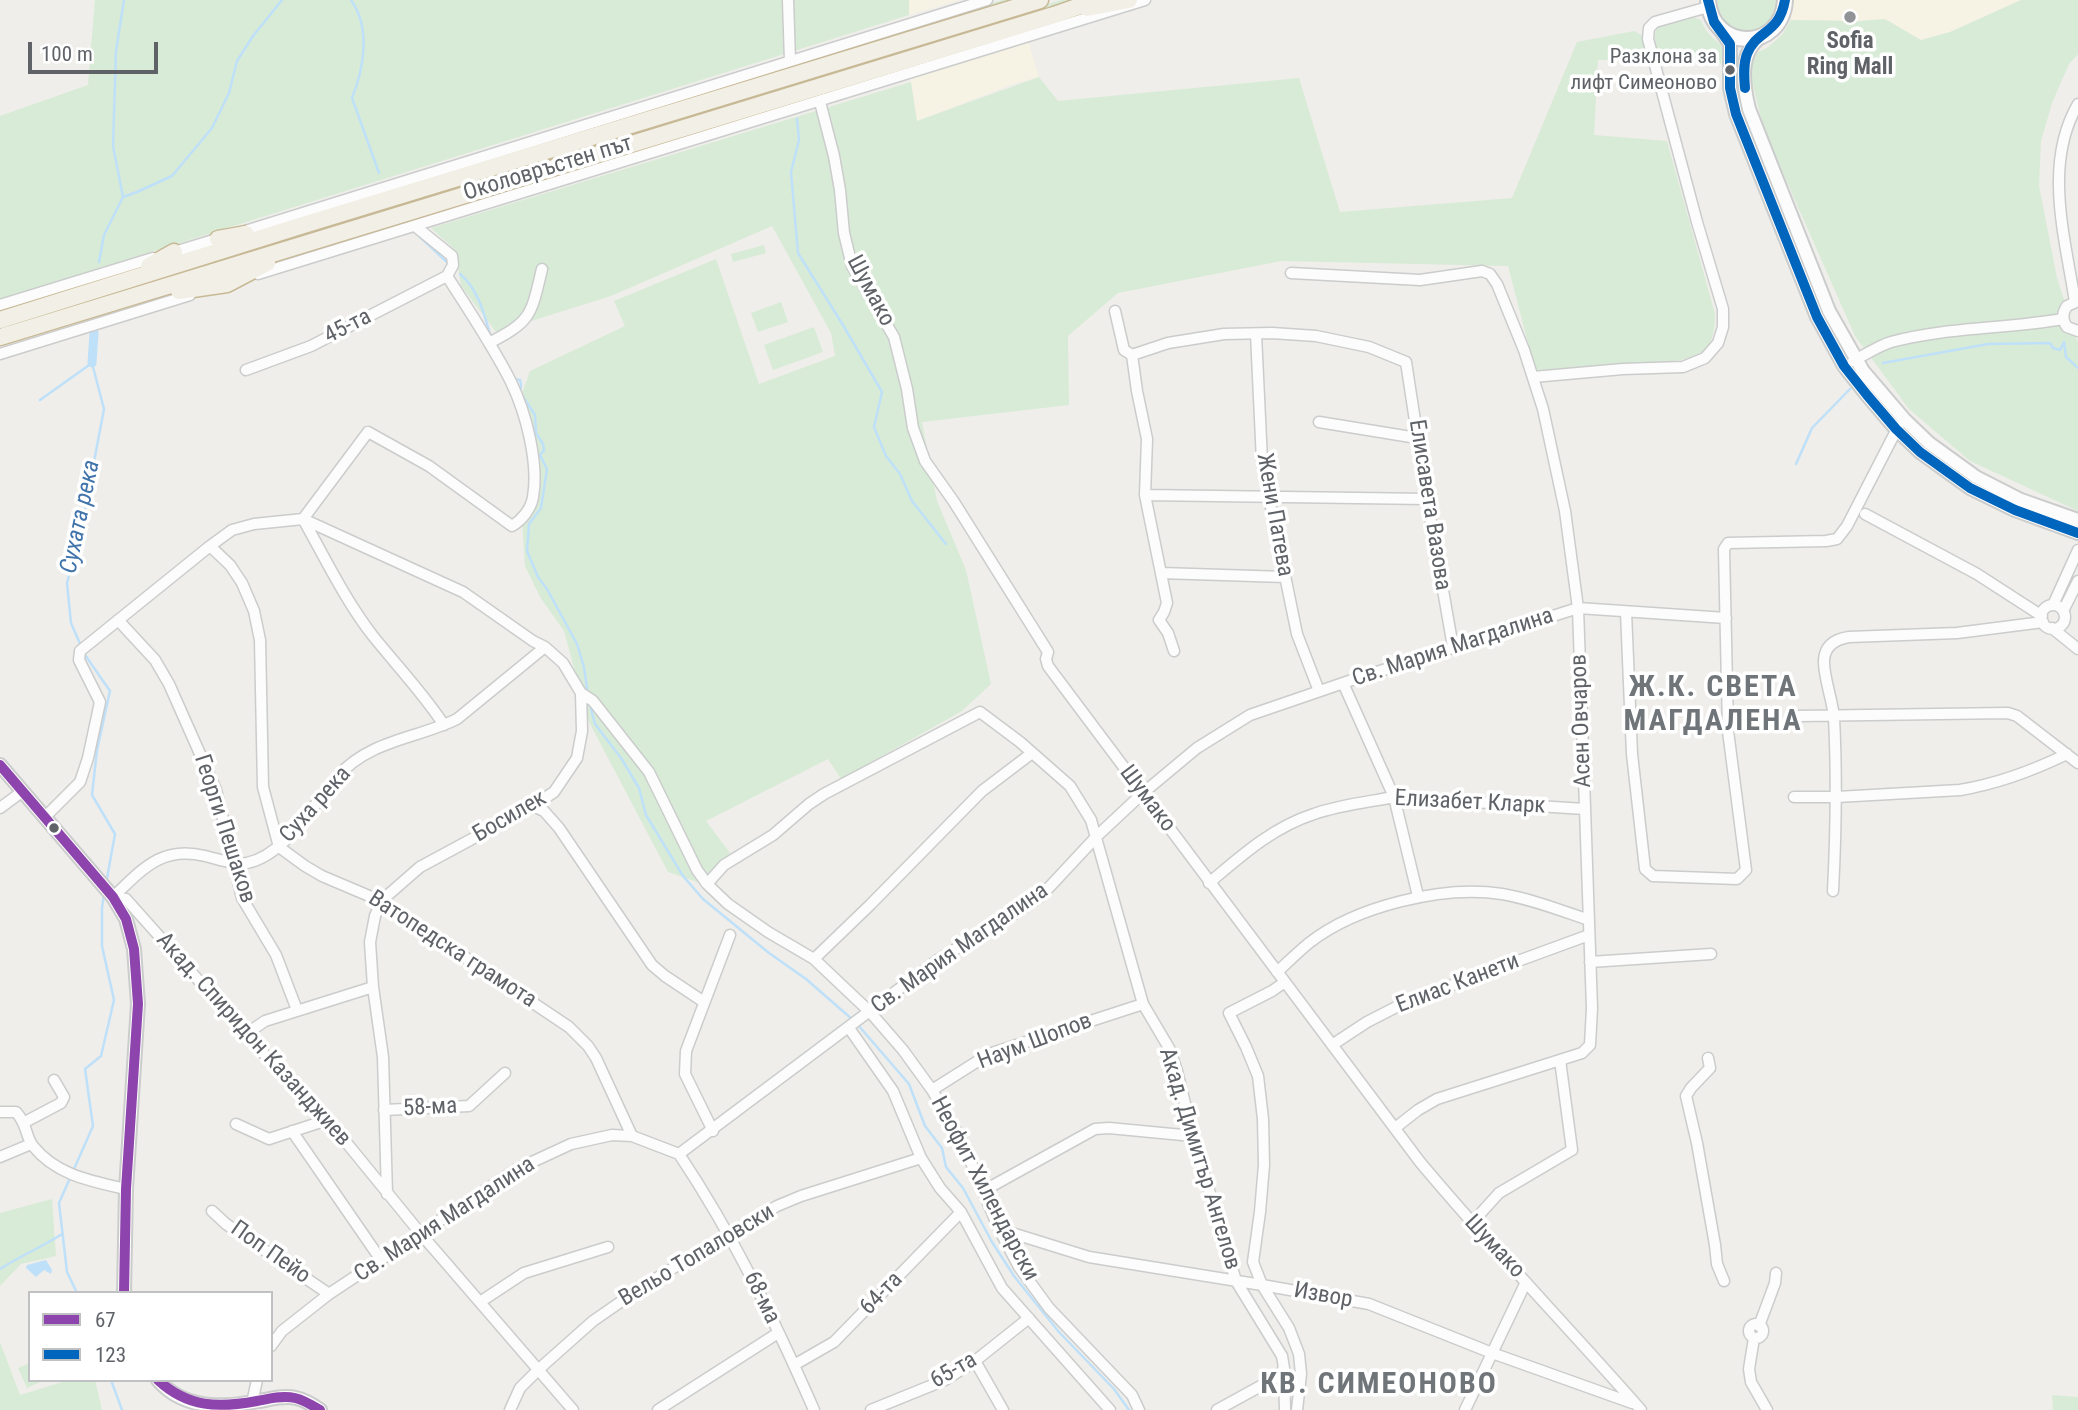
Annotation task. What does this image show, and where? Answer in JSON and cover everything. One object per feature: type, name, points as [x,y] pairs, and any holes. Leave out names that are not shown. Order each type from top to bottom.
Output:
[{"type":"highway","name":"Околовръстен път","points":[[0,320],[1039,0]]},
{"type":"highway","name":"Околовръстен път","points":[[0,337],[1097,0]]},
{"type":"highway","points":[[1054,15],[1129,0]]},
{"type":"highway","points":[[218,239],[300,226]]},
{"type":"highway","points":[[121,300],[227,284],[306,243]]},
{"type":"highway","points":[[116,284],[174,252]]},
{"type":"main road","points":[[1708,4],[1718,27],[1731,36],[1753,39],[1767,33],[1782,16],[1785,0]]},
{"type":"street","points":[[788,0],[790,61]]},
{"type":"street","points":[[0,305],[987,0]]},
{"type":"street","points":[[0,354],[1145,0]]},
{"type":"street","points":[[1533,377],[1623,369],[1683,368],[1705,358],[1718,343],[1724,327],[1723,309],[1648,39],[1650,28],[1655,22],[1708,4]]},
{"type":"street","points":[[1718,27],[1730,44],[1730,88],[1736,114],[1817,317],[1920,452],[1970,488],[2015,510],[2075,528],[2078,548],[2053,605],[2044,610],[2045,622]]},
{"type":"street","points":[[1767,33],[1757,40],[1747,53],[1744,86],[1749,109],[1850,363]]},
{"type":"street","name":"Шумако","points":[[820,102],[834,156],[844,233],[852,266],[894,337],[907,388],[913,428],[925,461],[1048,652],[1048,666],[1209,883],[1471,1224],[1638,1407]]},
{"type":"street","points":[[2078,104],[2066,131],[2058,180],[2076,301],[2067,306],[2063,319],[2067,327],[2078,331]]},
{"type":"street","points":[[415,226],[452,257],[453,265],[447,276],[512,383],[531,443],[533,499],[522,520],[512,526],[429,466],[368,432],[303,519],[340,585],[372,634],[426,697],[444,725]]},
{"type":"street","points":[[489,343],[520,326],[528,316],[534,304],[542,269]]},
{"type":"street","name":"Асен Овчаров","points":[[1291,273],[1419,280],[1482,271],[1490,274],[1504,297],[1533,377],[1543,409],[1565,511],[1578,608],[1592,1035],[1590,1045],[1582,1053],[1560,1060]]},
{"type":"street","name":"45-та","points":[[246,370],[311,346],[447,276]]},
{"type":"street","points":[[1115,311],[1124,349],[1132,355],[1147,439],[1145,495],[1167,603],[1159,620],[1174,651]]},
{"type":"street","points":[[1850,363],[1889,342],[1994,326],[2035,324],[2063,319]]},
{"type":"street","points":[[1132,355],[1168,343],[1224,334],[1256,334]]},
{"type":"street","name":"Елисавета Вазова","points":[[1256,334],[1316,336],[1370,347],[1406,362],[1453,647]]},
{"type":"street","name":"Жени Патева","points":[[1256,334],[1262,461],[1297,634],[1319,691]]},
{"type":"street","points":[[1319,422],[1417,438]]},
{"type":"street","points":[[1626,612],[1632,754],[1645,869],[1653,876],[1737,879],[1746,870],[1728,731],[1724,549],[1728,543],[1837,539],[1847,526],[1900,424]]},
{"type":"street","points":[[1145,495],[1427,499]]},
{"type":"street","points":[[1865,513],[1977,574],[2045,622],[2075,647]]},
{"type":"street","name":"Босилек","points":[[45,817],[80,782],[93,736],[100,702],[79,660],[83,648],[232,530],[254,523],[303,519],[463,592],[545,647],[563,663],[581,694],[582,731],[577,758],[554,792],[420,867],[381,901]]},
{"type":"street","points":[[210,546],[230,565],[242,583],[254,611],[260,640],[263,787],[279,847]]},
{"type":"street","points":[[1161,573],[1285,577]]},
{"type":"street","points":[[2063,611],[2078,581]]},
{"type":"street","points":[[1833,891],[1837,797],[1834,714],[1824,660],[1828,647],[1836,639],[1849,637],[1957,633],[2045,622],[2059,627],[2065,617],[2063,611],[2053,605]]},
{"type":"street","name":"Св. Мария Магдалина","points":[[273,1343],[282,1331],[329,1294],[517,1170],[571,1144],[612,1135],[632,1136],[679,1154],[939,959],[1042,895],[1097,836],[1143,793],[1198,748],[1251,715],[1578,608],[1726,618]]},
{"type":"street","name":"Георги Пешаков","points":[[118,620],[155,660],[169,684],[216,790],[242,898],[276,955],[297,1010]]},
{"type":"street","points":[[2062,624],[2075,647]]},
{"type":"street","name":"Суха река","points":[[113,897],[149,863],[172,853],[196,853],[232,863],[246,863],[265,856],[279,847],[340,775],[360,756],[384,743],[457,719],[545,647]]},
{"type":"street","points":[[1343,683],[1394,797],[1418,897]]},
{"type":"street","name":"Неофит Хилендарски","points":[[581,694],[593,701],[649,772],[697,870],[707,884],[728,904],[768,932],[814,958],[870,1012],[903,1050],[932,1090],[961,1139],[999,1229],[1019,1267],[1049,1308],[1132,1395],[1139,1410]]},
{"type":"street","name":"Акад. Димитър Ангелов","points":[[707,884],[724,865],[773,835],[824,794],[980,712],[1070,786],[1091,820],[1097,836],[1143,1004],[1169,1048],[1177,1071],[1193,1136],[1236,1281],[1282,1356],[1285,1410]]},
{"type":"street","points":[[1799,716],[2008,713],[2017,716],[2078,763]]},
{"type":"street","points":[[814,958],[982,791],[1032,753]]},
{"type":"street","points":[[1794,797],[1968,789],[2067,754]]},
{"type":"street","points":[[0,765],[113,897],[126,919],[134,949],[138,1004],[126,1189],[124,1291]]},
{"type":"street","points":[[0,808],[23,791]]},
{"type":"street","name":"Елизабет Кларк","points":[[1209,883],[1252,847],[1283,828],[1314,814],[1394,797],[1585,809]]},
{"type":"street","points":[[533,806],[544,811],[559,828],[652,965],[704,1002]]},
{"type":"street","name":"Ватопедска грамота","points":[[279,847],[322,876],[381,901],[569,1027],[596,1058],[632,1136]]},
{"type":"street","points":[[1277,972],[1310,942],[1330,929],[1376,908],[1418,897],[1467,893],[1501,894],[1589,920]]},
{"type":"street","name":"Акад. Спиридон Казанджиев","points":[[113,897],[126,899],[324,1121],[341,1136],[387,1194]]},
{"type":"street","points":[[381,901],[370,942],[383,1057],[387,1194],[573,1410]]},
{"type":"street","points":[[713,1131],[685,1074],[686,1051],[730,935]]},
{"type":"street","name":"Елиас Канети","points":[[1332,1045],[1367,1022],[1406,1002],[1589,935]]},
{"type":"street","points":[[1590,962],[1711,954]]},
{"type":"street","points":[[1285,982],[1229,1013],[1258,1076],[1263,1119],[1264,1165],[1253,1262],[1262,1285],[1289,1328],[1299,1354],[1301,1374],[1297,1410]]},
{"type":"street","points":[[246,1034],[265,1021],[373,987]]},
{"type":"street","name":"Наум Шопов","points":[[932,1090],[989,1054],[1143,1004]]},
{"type":"street","name":"Неофит Хилендарски","points":[[849,1028],[893,1091],[921,1158],[940,1188],[961,1212],[1002,1288],[1110,1410]]},
{"type":"street","points":[[1708,1058],[1710,1068],[1686,1096],[1697,1143],[1717,1264],[1724,1280]]},
{"type":"street","points":[[1395,1128],[1418,1110],[1437,1100],[1560,1060],[1572,1150],[1499,1193],[1471,1224]]},
{"type":"street","name":"58-ма","points":[[384,1110],[469,1106],[505,1073]]},
{"type":"street","points":[[24,1122],[61,1103],[64,1097],[54,1080]]},
{"type":"street","points":[[0,1112],[16,1112],[24,1122],[31,1144],[65,1173],[126,1189]]},
{"type":"street","points":[[236,1124],[269,1139],[324,1121]]},
{"type":"street","points":[[983,1191],[1095,1129],[1193,1136]]},
{"type":"street","points":[[292,1131],[381,1260]]},
{"type":"street","points":[[0,1157],[31,1144]]},
{"type":"street","name":"68-ма","points":[[679,1154],[743,1259],[814,1410]]},
{"type":"street","name":"Вельо Топаловски","points":[[510,1410],[520,1388],[539,1369],[593,1321],[645,1285],[777,1206],[921,1158]]},
{"type":"street","name":"Поп Пейо","points":[[212,1211],[226,1224],[329,1294]]},
{"type":"street","name":"64-та","points":[[794,1364],[834,1342],[961,1212]]},
{"type":"street","name":"Извор","points":[[999,1229],[1089,1257],[1369,1304],[1638,1407]]},
{"type":"street","points":[[480,1302],[524,1273],[608,1247]]},
{"type":"street","points":[[1767,1410],[1751,1382],[1749,1368],[1754,1338],[1762,1334],[1759,1326],[1775,1283],[1776,1273]]},
{"type":"street","points":[[1465,1410],[1526,1282]]},
{"type":"street","name":"65-та","points":[[871,1410],[945,1380],[975,1361],[1029,1318]]},
{"type":"street","points":[[658,1410],[778,1333]]},
{"type":"street","points":[[975,1361],[1003,1410]]},
{"type":"street","points":[[1217,1410],[1279,1376],[1284,1368]]},
{"type":"street","points":[[160,1382],[193,1407],[215,1407],[287,1397],[310,1403],[320,1410]]},
{"type":"street","points":[[251,1402],[256,1382]]},
{"type":"shaded area","points":[[909,0],[960,0],[909,15]]},
{"type":"shaded area","points":[[1791,0],[2021,0],[1950,32],[1921,40],[1885,19],[1791,20]]},
{"type":"shaded area","points":[[1028,41],[1039,77],[1013,84],[917,121],[910,76]]},
{"type":"green space","points":[[95,0],[909,0],[909,15],[0,299],[0,116],[88,85]]},
{"type":"green space","points":[[1002,0],[1013,0],[318,211]]},
{"type":"green space","points":[[1061,0],[1073,0],[203,269],[202,265]]},
{"type":"green space","points":[[1716,0],[1776,0],[1767,23],[1748,31],[1727,23],[1720,14]]},
{"type":"green space","points":[[2021,0],[2078,0],[2078,54],[2069,64],[2052,103],[2041,141],[2039,186],[2057,278],[2078,343],[2078,511],[1970,461],[1909,409],[1855,336],[1764,130],[1751,77],[1751,63],[1758,52],[1782,35],[1791,20],[1885,19],[1921,40],[1950,32]]},
{"type":"green space","points":[[1091,12],[329,247],[373,231]]},
{"type":"green space","points":[[1692,17],[1701,20],[1707,32],[1722,46],[1721,64],[1710,67],[1706,58],[1662,62],[1655,40],[1658,26]]},
{"type":"green space","points":[[1634,31],[1643,36],[1649,61],[1598,60],[1594,135],[1667,141],[1715,314],[1713,336],[1705,350],[1691,357],[1669,362],[1535,370],[1508,266],[1281,261],[1118,293],[1068,336],[1069,405],[922,422],[937,501],[966,570],[991,684],[962,711],[841,779],[828,759],[706,821],[730,853],[709,886],[668,872],[588,720],[564,631],[540,597],[525,566],[522,520],[533,499],[534,469],[519,402],[530,371],[625,326],[614,301],[716,259],[759,384],[835,356],[831,333],[772,226],[611,296],[496,332],[461,286],[455,250],[431,228],[911,82],[917,121],[1039,77],[1058,101],[1299,78],[1340,212],[1512,198],[1577,42]]},
{"type":"green space","points":[[764,245],[766,253],[733,262],[731,254]]},
{"type":"green space","points":[[781,302],[788,322],[758,332],[751,313]]},
{"type":"green space","points":[[814,327],[823,352],[773,370],[764,345]]},
{"type":"green space","points":[[52,1199],[56,1256],[21,1264],[0,1286],[0,1213]]},
{"type":"green space","points":[[0,1342],[20,1395],[62,1382],[95,1382],[102,1410],[0,1410]]},
{"type":"green space","points":[[28,1364],[28,1382],[40,1382],[27,1388],[18,1368]]},
{"type":"green space","points":[[2052,1395],[2078,1397],[2078,1410],[2053,1410]]},
{"type":"water","points":[[46,1260],[52,1270],[51,1274],[44,1270],[36,1277],[26,1268],[27,1265]]},
{"type":"waterway","name":"Сухата река","points":[[99,262],[104,235],[123,197],[113,146],[116,51],[124,0]]},
{"type":"waterway","points":[[123,197],[172,176],[212,128],[229,93],[237,61],[282,0]]},
{"type":"waterway","points":[[351,0],[357,11],[363,35],[360,74],[352,98],[379,173]]},
{"type":"waterway","points":[[797,119],[799,140],[791,172],[798,253],[882,392],[874,427],[886,456],[900,474],[912,501],[946,544]]},
{"type":"waterway","points":[[419,236],[449,264]]},
{"type":"waterway","points":[[460,274],[476,295],[491,337]]},
{"type":"waterway","name":"Сухата река","points":[[92,363],[94,333]]},
{"type":"waterway","points":[[2064,342],[2066,357],[2078,368]]},
{"type":"waterway","points":[[1883,363],[1988,344],[2050,343],[2053,348],[2060,350],[2064,342]]},
{"type":"waterway","name":"Сухата река","points":[[40,400],[92,363],[104,409],[81,530],[67,583],[71,623],[81,646]]},
{"type":"waterway","points":[[514,379],[520,380],[520,392],[535,415],[536,433],[544,450],[540,455],[547,469],[541,508],[529,524],[527,551],[538,577],[577,644],[588,695]]},
{"type":"waterway","points":[[1796,464],[1812,428],[1850,389]]},
{"type":"waterway","name":"Сухата река","points":[[83,652],[110,691],[97,750],[92,795],[115,834],[106,884]]},
{"type":"waterway","points":[[589,701],[595,724],[621,758],[639,788],[646,815],[683,876],[703,899],[769,953],[806,979],[853,1020]]},
{"type":"waterway","name":"Сухата река","points":[[76,1291],[67,1272],[59,1203],[93,1126],[85,1069],[101,1056],[114,1000],[102,946],[104,894]]},
{"type":"waterway","points":[[858,1025],[909,1084],[925,1126],[942,1148],[946,1167],[963,1188],[1014,1276],[1059,1332],[1114,1389],[1129,1410]]},
{"type":"waterway","points":[[0,1269],[62,1234]]},
{"type":"waterway","name":"Сухата река","points":[[112,1382],[122,1410]]},
{"type":"transit line","name":"123","points":[[1708,0],[1714,22],[1730,44],[1730,88],[1736,114],[1817,317],[1844,366],[1896,429],[1920,452],[1970,488],[2015,510],[2078,533]]},
{"type":"transit line","name":"123","points":[[1745,88],[1744,67],[1747,54],[1756,40],[1778,20],[1785,0]]},
{"type":"transit line","name":"67","points":[[0,765],[113,897],[126,919],[134,949],[138,1004],[126,1189],[124,1291]]},
{"type":"transit line","name":"67","points":[[160,1382],[181,1396],[204,1404],[230,1405],[290,1397],[305,1401],[320,1410]]},
{"type":"place","name":"Sofia Ring Mall","points":[[1850,17]]},
{"type":"place","name":"Разклона за лифт Симеоново","points":[[1730,70]]},
{"type":"district","name":"Ж.К. СВЕТА МАГДАЛЕНА","points":[[1713,705]]},
{"type":"district","name":"КВ. СИМЕОНОВО","points":[[1379,1385]]}]
